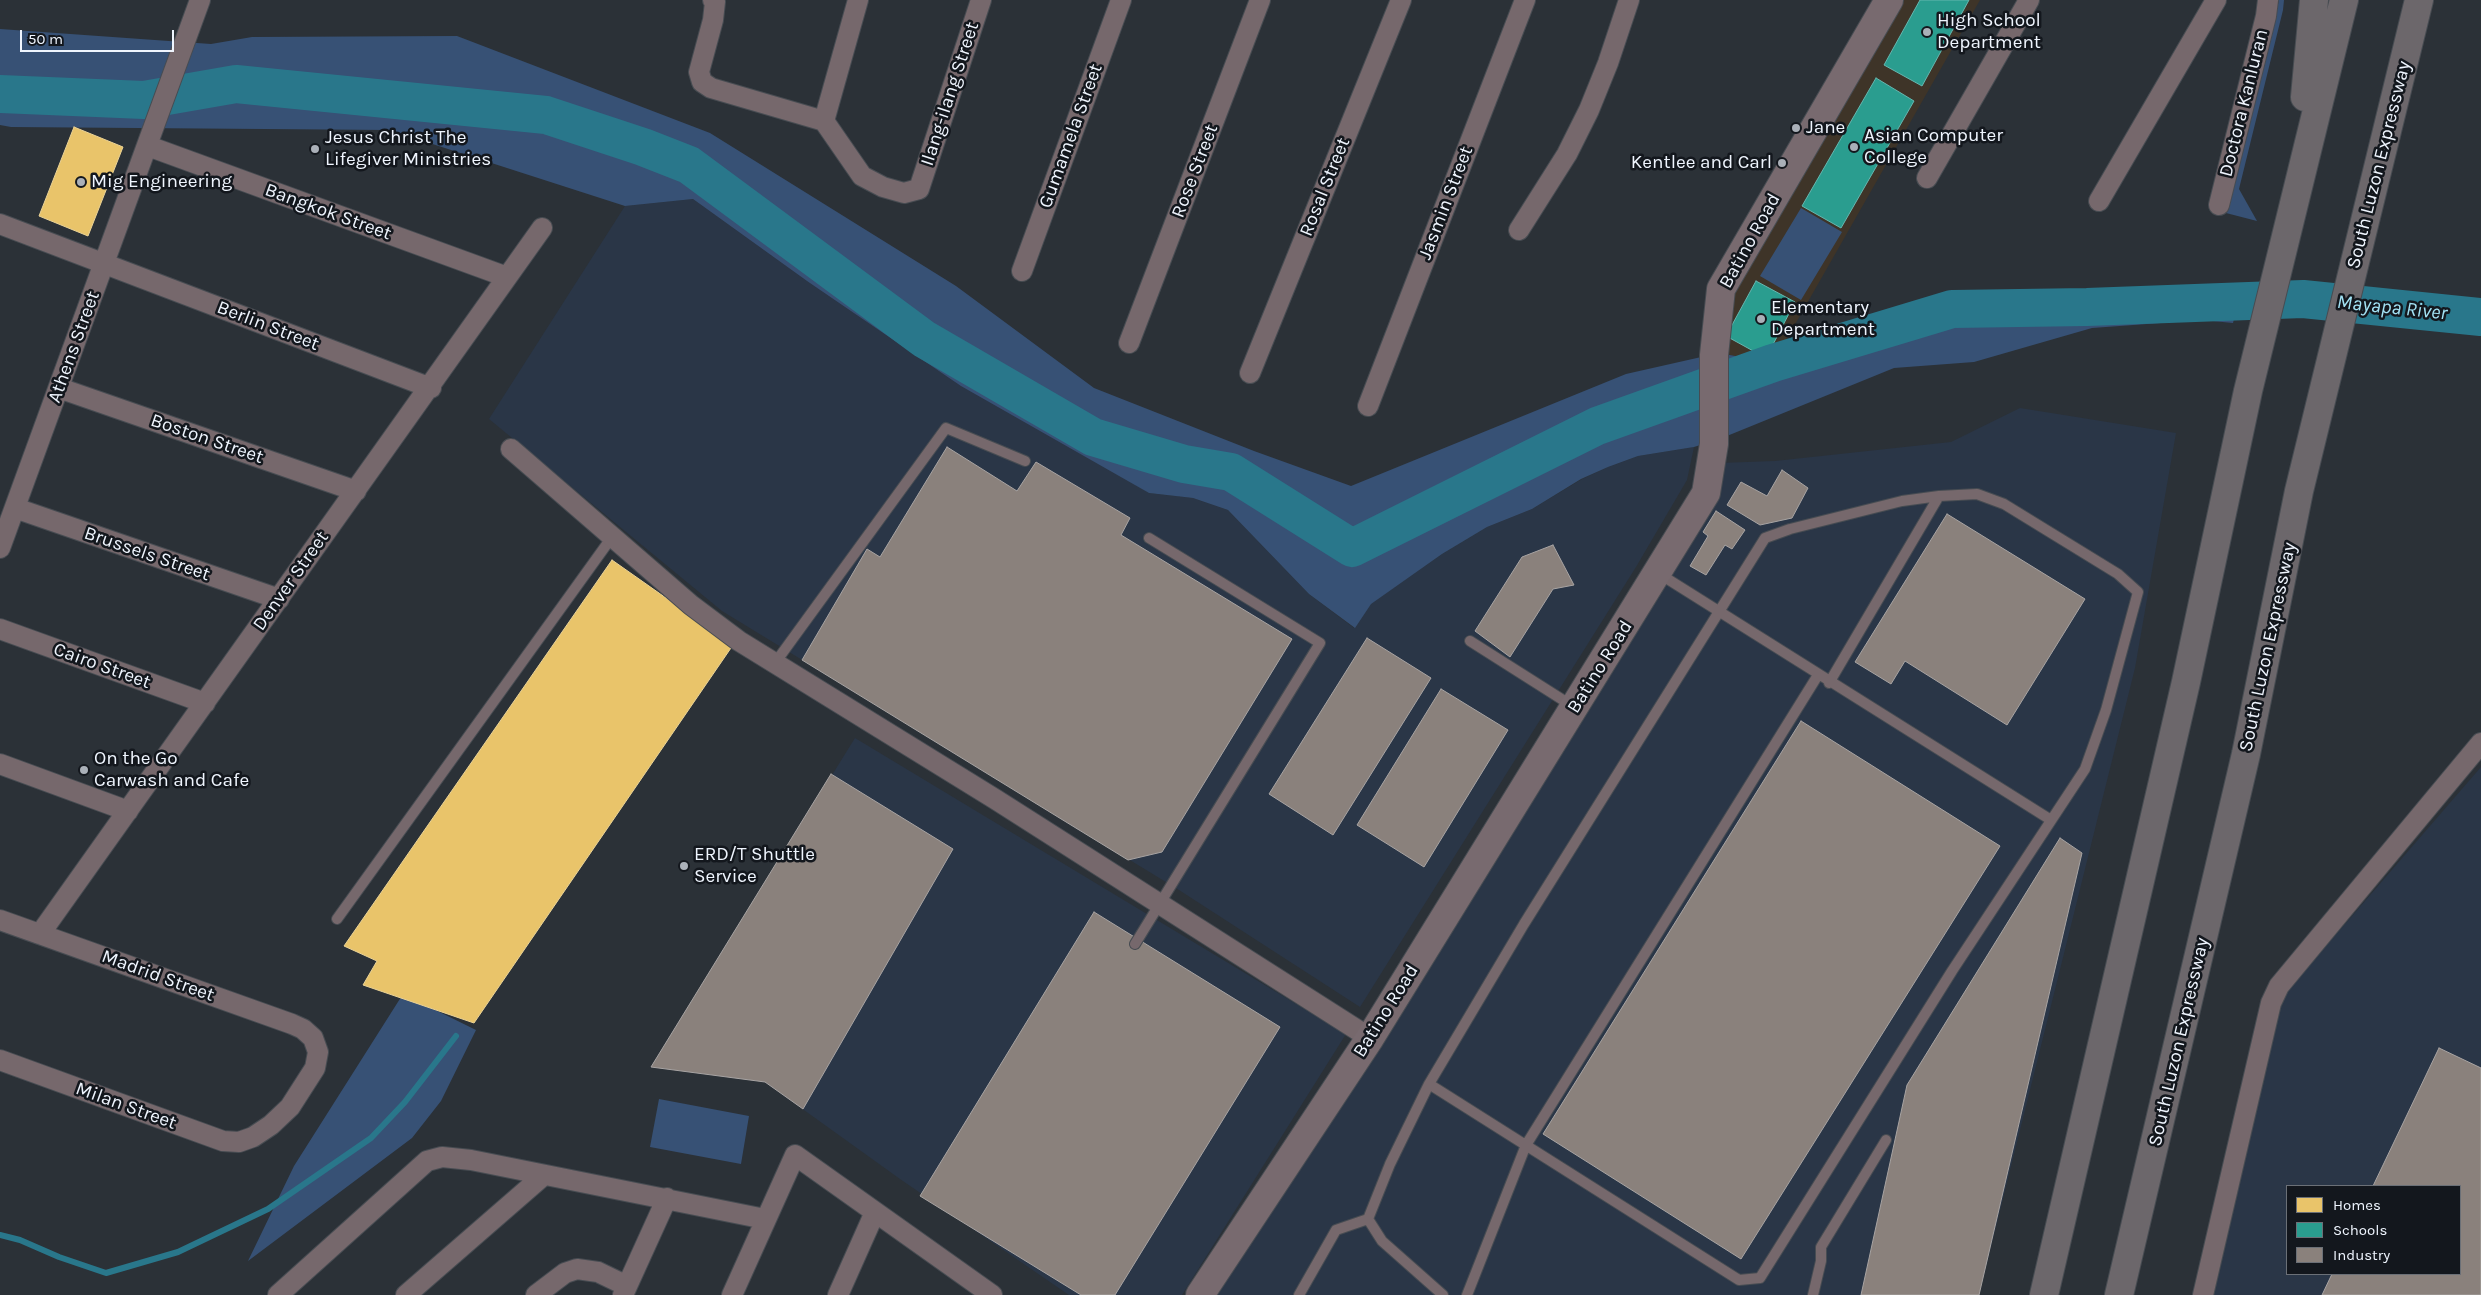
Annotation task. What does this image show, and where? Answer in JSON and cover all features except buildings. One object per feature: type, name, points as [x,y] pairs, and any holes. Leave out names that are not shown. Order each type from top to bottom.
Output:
[{"type":"highway","points":[[2307,151],[2305,105],[2314,0]]},
{"type":"highway","points":[[2044,1295],[2186,682],[2248,391],[2344,0]]},
{"type":"highway","name":"South Luzon Expressway","points":[[2119,1295],[2246,754],[2299,491],[2419,0]]},
{"type":"main road","name":"Batino Road","points":[[1200,1295],[1370,1038],[1706,493],[1714,444],[1714,355],[1721,289],[1889,0]]},
{"type":"street","name":"Athens Street","points":[[0,548],[105,265],[200,0]]},
{"type":"street","points":[[713,0],[715,2],[713,20],[699,72],[702,82],[711,88],[824,121],[858,0]]},
{"type":"street","name":"Ilang-ilang Street","points":[[824,121],[862,176],[883,187],[904,193],[919,189],[981,0]]},
{"type":"street","name":"Gumamela Street","points":[[1022,271],[1121,0]]},
{"type":"street","name":"Rose Street","points":[[1129,343],[1260,0]]},
{"type":"street","name":"Rosal Street","points":[[1250,373],[1401,0]]},
{"type":"street","name":"Jasmin Street","points":[[1368,406],[1525,0]]},
{"type":"street","points":[[1519,230],[1567,154],[1586,118],[1608,63],[1629,0]]},
{"type":"street","points":[[1927,178],[2029,0]]},
{"type":"street","points":[[2098,201],[2216,0]]},
{"type":"street","name":"Doctora Kanluran","points":[[2219,205],[2266,16],[2268,0]]},
{"type":"street","name":"Bangkok Street","points":[[150,141],[507,278]]},
{"type":"street","name":"Berlin Street","points":[[0,224],[431,388]]},
{"type":"street","name":"Denver Street","points":[[40,934],[431,388],[542,228]]},
{"type":"street","name":"Boston Street","points":[[59,388],[356,491]]},
{"type":"street","points":[[511,449],[691,605],[739,641],[1160,904],[1370,1038]]},
{"type":"street","name":"Brussels Street","points":[[15,508],[279,599]]},
{"type":"street","name":"Cairo Street","points":[[0,629],[205,703]]},
{"type":"street","points":[[2203,1295],[2271,1003],[2279,986],[2481,743]]},
{"type":"street","points":[[0,764],[128,811]]},
{"type":"street","name":"Madrid Street","points":[[0,920],[303,1029],[313,1038],[318,1052],[315,1068],[290,1107],[271,1125],[253,1137]]},
{"type":"street","name":"Milan Street","points":[[0,1060],[223,1141],[239,1142],[253,1137]]},
{"type":"street","points":[[732,1295],[795,1155],[992,1295]]},
{"type":"street","points":[[278,1295],[427,1161],[442,1157],[471,1160],[765,1219]]},
{"type":"street","points":[[406,1295],[544,1175]]},
{"type":"street","points":[[536,1295],[565,1272],[578,1269],[598,1272],[625,1291],[667,1198]]},
{"type":"street","points":[[841,1294],[875,1212]]},
{"type":"lane","points":[[775,663],[946,428],[1025,461]]},
{"type":"lane","points":[[1298,1295],[1336,1230],[1368,1219],[1390,1164],[1429,1084],[1524,924],[1765,538],[1790,529],[1902,501],[1976,494],[2004,504],[2118,574],[2138,592],[2106,710],[2085,769],[1952,971],[1760,1278],[1739,1280],[1429,1084]]},
{"type":"lane","points":[[1830,683],[1939,496]]},
{"type":"lane","points":[[337,919],[612,537]]},
{"type":"lane","points":[[1134,944],[1320,643],[1149,538]]},
{"type":"lane","points":[[1658,573],[1830,683],[2051,820]]},
{"type":"lane","points":[[1470,641],[1575,707]]},
{"type":"lane","points":[[1467,1295],[1526,1145],[1818,675]]},
{"type":"lane","points":[[1813,1295],[1822,1261],[1821,1248],[1886,1140]]},
{"type":"lane","points":[[1368,1219],[1382,1241],[1443,1295]]},
{"type":"shaded area","name":"Asian Computer College","points":[[1898,0],[1980,0],[1773,363],[1719,353],[1727,294]]},
{"type":"shaded area","points":[[2279,0],[2284,0],[2283,10],[2239,189],[2257,221],[2226,213]]},
{"type":"shaded area","points":[[0,29],[211,44],[252,37],[457,36],[710,133],[956,286],[1094,388],[1254,451],[1351,486],[1626,374],[1719,353],[1773,363],[1952,309],[2087,307],[2242,285],[2233,323],[2202,320],[2092,328],[1974,362],[1894,368],[1722,438],[1694,447],[1638,456],[1608,467],[1581,479],[1532,509],[1487,527],[1442,554],[1371,604],[1355,628],[1309,594],[1228,510],[1193,498],[1149,493],[961,386],[807,281],[693,199],[625,206],[389,130],[11,127],[0,125]]},
{"type":"shaded area","points":[[693,199],[807,281],[1149,493],[1193,498],[1228,510],[1309,594],[1354,628],[1370,604],[1442,554],[1487,527],[1532,509],[1582,479],[1608,467],[1638,456],[1694,447],[1687,480],[1636,567],[1360,1007],[1179,890],[722,611],[489,419],[625,206]]},
{"type":"shaded area","points":[[1801,208],[1842,232],[1801,300],[1760,276]]},
{"type":"shaded area","points":[[2020,408],[2176,433],[2135,668],[1979,1295],[1215,1295],[1720,463],[1775,461],[1951,442]]},
{"type":"shaded area","points":[[855,738],[1346,1034],[1182,1295],[1069,1295],[900,1179],[765,1082],[651,1067]]},
{"type":"shaded area","points":[[2481,767],[2481,1295],[2212,1295],[2281,998]]},
{"type":"shaded area","points":[[403,994],[476,1030],[441,1101],[412,1138],[248,1261],[294,1166]]},
{"type":"shaded area","points":[[659,1099],[749,1116],[741,1164],[650,1147]]},
{"type":"waterway","name":"Mayapa River","points":[[0,94],[144,100],[236,84],[546,115],[643,147],[689,165],[924,339],[1093,437],[1184,464],[1231,472],[1352,548],[1597,426],[1773,363],[1952,309],[2087,307],[2303,299],[2481,317]]},
{"type":"waterway","points":[[0,1235],[20,1240],[59,1257],[106,1273],[178,1252],[268,1209],[371,1138],[405,1102],[456,1036]]},
{"type":"place","name":"High School Department","points":[[1927,32]]},
{"type":"place","name":"Jane","points":[[1796,128]]},
{"type":"place","name":"Asian Computer College","points":[[1854,147]]},
{"type":"place","name":"Jesus Christ The Lifegiver Ministries","points":[[315,149]]},
{"type":"place","name":"Kentlee and Carl","points":[[1782,163]]},
{"type":"place","name":"Mig Engineering","points":[[81,182]]},
{"type":"place","name":"Elementary Department","points":[[1761,319]]},
{"type":"place","name":"On the Go Carwash and Cafe","points":[[84,770]]},
{"type":"place","name":"ERD/T Shuttle Service","points":[[684,866]]}]
